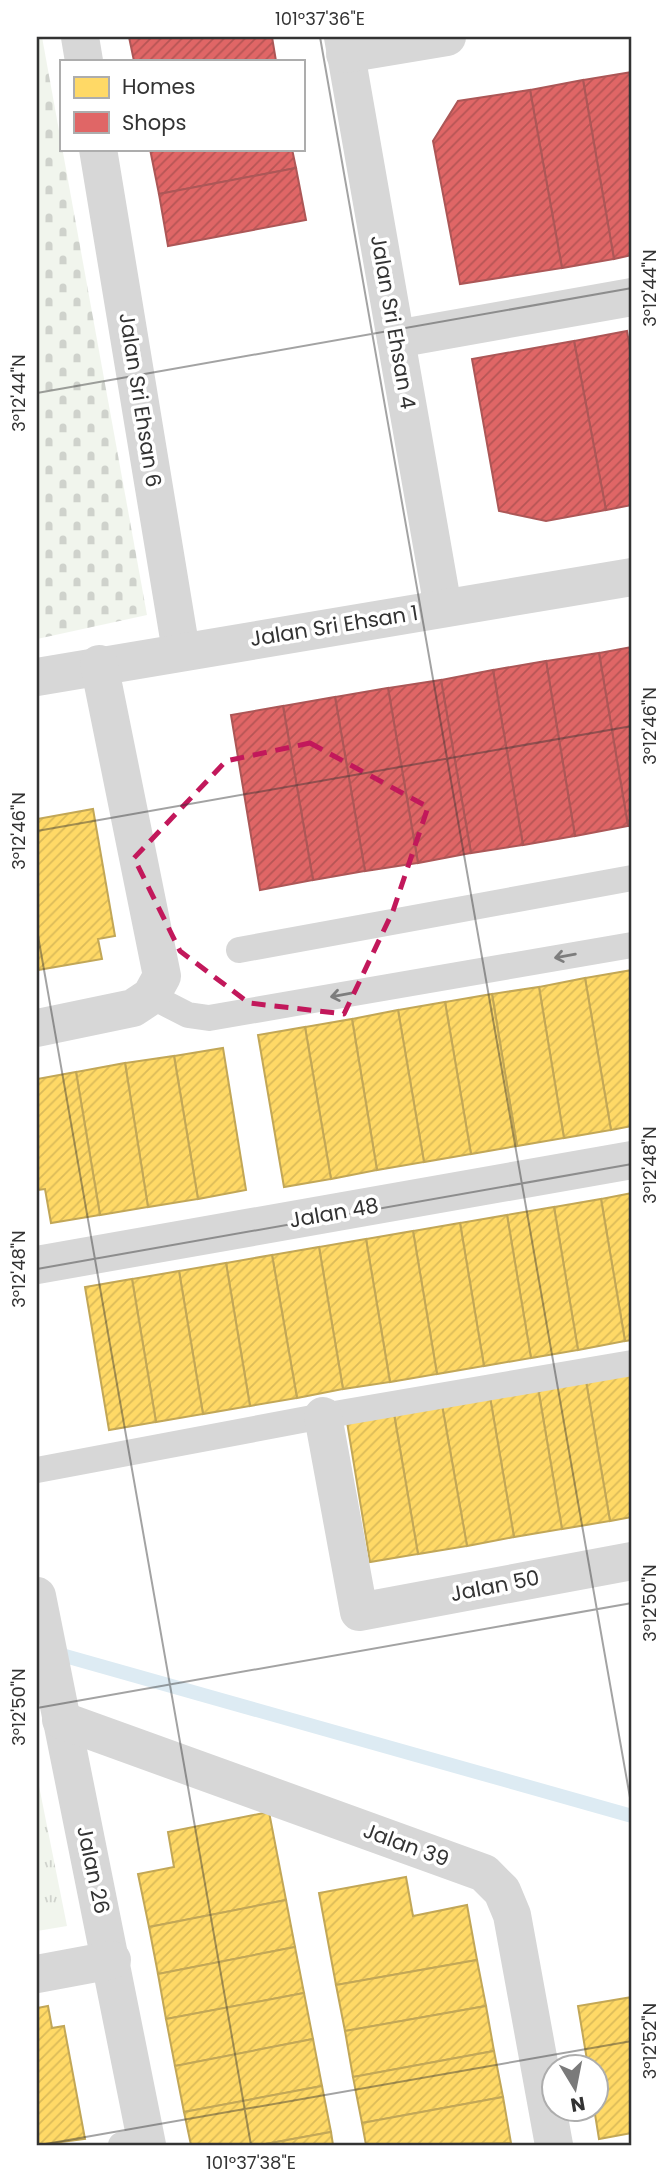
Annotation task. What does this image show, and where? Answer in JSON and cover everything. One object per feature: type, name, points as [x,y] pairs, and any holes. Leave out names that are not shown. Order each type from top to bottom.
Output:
[{"type":"street","points":[[80,37],[84,60]]},
{"type":"street","points":[[344,45],[447,37]]},
{"type":"street","name":"Jalan Sri Ehsan 4","points":[[344,45],[443,608]]},
{"type":"street","name":"Jalan Sri Ehsan 6","points":[[98,150],[181,651]]},
{"type":"street","points":[[396,339],[632,297]]},
{"type":"street","name":"Jalan Sri Ehsan 1","points":[[37,677],[99,664],[632,577]]},
{"type":"street","points":[[37,1028],[133,1008],[151,996],[162,976],[99,664]]},
{"type":"street","name":"Jalan 48","points":[[37,1265],[632,1160]]},
{"type":"street","name":"Jalan 50","points":[[323,1416],[359,1612],[632,1560]]},
{"type":"street","name":"Jalan 26","points":[[37,1596],[58,1709],[112,1960],[138,2144]]},
{"type":"street","name":"Jalan 39","points":[[58,1709],[484,1873],[502,1891],[512,1915],[554,2145]]},
{"type":"street","points":[[37,1974],[112,1960]]},
{"type":"lane","points":[[239,950],[632,878]]},
{"type":"lane","points":[[151,996],[188,1015],[209,1018],[632,945]]},
{"type":"lane","points":[[37,1470],[323,1416],[632,1363]]},
{"type":"highlighted area","points":[[310,743],[428,807],[393,911],[344,1014],[249,1003],[180,951],[134,858],[226,761]]},
{"type":"green space","points":[[37,37],[42,37],[60,136],[60,150],[63,150],[147,615],[37,639]]},
{"type":"green space","points":[[37,1776],[67,1926],[37,1931]]},
{"type":"building: Homes","points":[[93,809],[115,936],[98,939],[102,959],[38,970],[37,819]]},
{"type":"building: Homes","points":[[632,970],[632,1126],[611,1130],[585,978]]},
{"type":"building: Homes","points":[[585,978],[611,1130],[564,1138],[539,987]]},
{"type":"building: Homes","points":[[539,987],[564,1138],[517,1146],[492,994]]},
{"type":"building: Homes","points":[[492,994],[517,1146],[471,1154],[445,1002]]},
{"type":"building: Homes","points":[[445,1002],[471,1154],[424,1162],[398,1010]]},
{"type":"building: Homes","points":[[398,1010],[424,1162],[377,1170],[352,1019]]},
{"type":"building: Homes","points":[[352,1019],[377,1170],[331,1179],[305,1027]]},
{"type":"building: Homes","points":[[305,1027],[331,1179],[284,1187],[258,1035]]},
{"type":"building: Homes","points":[[223,1048],[246,1190],[198,1199],[174,1056]]},
{"type":"building: Homes","points":[[174,1056],[198,1199],[148,1207],[125,1063]]},
{"type":"building: Homes","points":[[125,1063],[148,1207],[100,1215],[76,1072]]},
{"type":"building: Homes","points":[[76,1072],[100,1215],[51,1223],[45,1189],[37,1190],[37,1079]]},
{"type":"building: Homes","points":[[632,1193],[632,1340],[625,1341],[601,1199]]},
{"type":"building: Homes","points":[[601,1199],[625,1341],[578,1350],[554,1207]]},
{"type":"building: Homes","points":[[554,1207],[578,1350],[531,1358],[507,1215]]},
{"type":"building: Homes","points":[[507,1215],[531,1358],[484,1366],[460,1223]]},
{"type":"building: Homes","points":[[460,1223],[484,1366],[437,1374],[413,1231]]},
{"type":"building: Homes","points":[[413,1231],[437,1374],[390,1382],[366,1239]]},
{"type":"building: Homes","points":[[366,1239],[390,1382],[343,1389],[319,1247]]},
{"type":"building: Homes","points":[[319,1247],[343,1389],[297,1398],[272,1255]]},
{"type":"building: Homes","points":[[272,1255],[297,1398],[250,1406],[226,1263]]},
{"type":"building: Homes","points":[[226,1263],[250,1406],[203,1414],[179,1271]]},
{"type":"building: Homes","points":[[179,1271],[203,1414],[156,1422],[132,1279]]},
{"type":"building: Homes","points":[[132,1279],[156,1422],[109,1430],[85,1287]]},
{"type":"building: Homes","points":[[632,1372],[632,1517],[610,1521],[586,1381]]},
{"type":"building: Homes","points":[[586,1381],[610,1521],[562,1529],[538,1388]]},
{"type":"building: Homes","points":[[538,1388],[562,1529],[514,1537],[490,1397]]},
{"type":"building: Homes","points":[[490,1397],[514,1537],[467,1546],[442,1405]]},
{"type":"building: Homes","points":[[442,1405],[467,1546],[418,1554],[394,1414]]},
{"type":"building: Homes","points":[[394,1414],[418,1554],[370,1562],[347,1422]]},
{"type":"building: Homes","points":[[269,1812],[286,1900],[149,1927],[138,1874],[174,1867],[168,1832]]},
{"type":"building: Homes","points":[[406,1877],[413,1916],[467,1905],[477,1960],[336,1985],[319,1893]]},
{"type":"building: Homes","points":[[286,1900],[295,1947],[158,1974],[149,1927]]},
{"type":"building: Homes","points":[[295,1947],[304,1993],[166,2019],[158,1974]]},
{"type":"building: Homes","points":[[477,1960],[486,2006],[345,2031],[336,1985]]},
{"type":"building: Homes","points":[[304,1993],[313,2039],[175,2066],[166,2019]]},
{"type":"building: Homes","points":[[632,1997],[632,2133],[599,2139],[596,2122],[610,2122],[610,2052],[586,2052],[578,2006]]},
{"type":"building: Homes","points":[[48,2006],[52,2028],[64,2026],[85,2139],[37,2145],[37,2008]]},
{"type":"building: Homes","points":[[486,2006],[494,2051],[353,2077],[345,2031]]},
{"type":"building: Homes","points":[[313,2039],[322,2086],[184,2112],[175,2066]]},
{"type":"building: Homes","points":[[494,2051],[503,2097],[362,2123],[353,2077]]},
{"type":"building: Homes","points":[[322,2086],[331,2132],[260,2145],[191,2145],[184,2112]]},
{"type":"building: Homes","points":[[503,2097],[511,2143],[366,2145],[362,2123]]},
{"type":"building: Homes","points":[[331,2132],[333,2145],[260,2145]]},
{"type":"building: Shops","points":[[129,37],[272,37],[276,60],[134,60]]},
{"type":"building: Shops","points":[[632,72],[632,255],[614,259],[583,80]]},
{"type":"building: Shops","points":[[583,80],[614,259],[562,268],[530,90]]},
{"type":"building: Shops","points":[[530,90],[562,268],[460,284],[433,141],[458,101]]},
{"type":"building: Shops","points":[[150,150],[292,150],[296,168],[159,194]]},
{"type":"building: Shops","points":[[296,168],[306,220],[168,246],[159,194]]},
{"type":"building: Shops","points":[[627,331],[632,361],[632,505],[606,510],[574,341]]},
{"type":"building: Shops","points":[[574,341],[606,510],[546,521],[499,511],[472,359]]},
{"type":"building: Shops","points":[[632,647],[632,826],[628,826],[599,653]]},
{"type":"building: Shops","points":[[599,653],[628,826],[575,836],[546,661]]},
{"type":"building: Shops","points":[[546,661],[575,836],[523,845],[493,670]]},
{"type":"building: Shops","points":[[493,670],[523,845],[471,853],[441,680]]},
{"type":"building: Shops","points":[[441,680],[471,853],[418,863],[388,688]]},
{"type":"building: Shops","points":[[388,688],[418,863],[365,871],[335,697]]},
{"type":"building: Shops","points":[[335,697],[365,871],[313,880],[283,706]]},
{"type":"building: Shops","points":[[283,706],[313,880],[260,890],[231,715]]},
{"type":"waterway","points":[[51,1652],[632,1816]]}]
